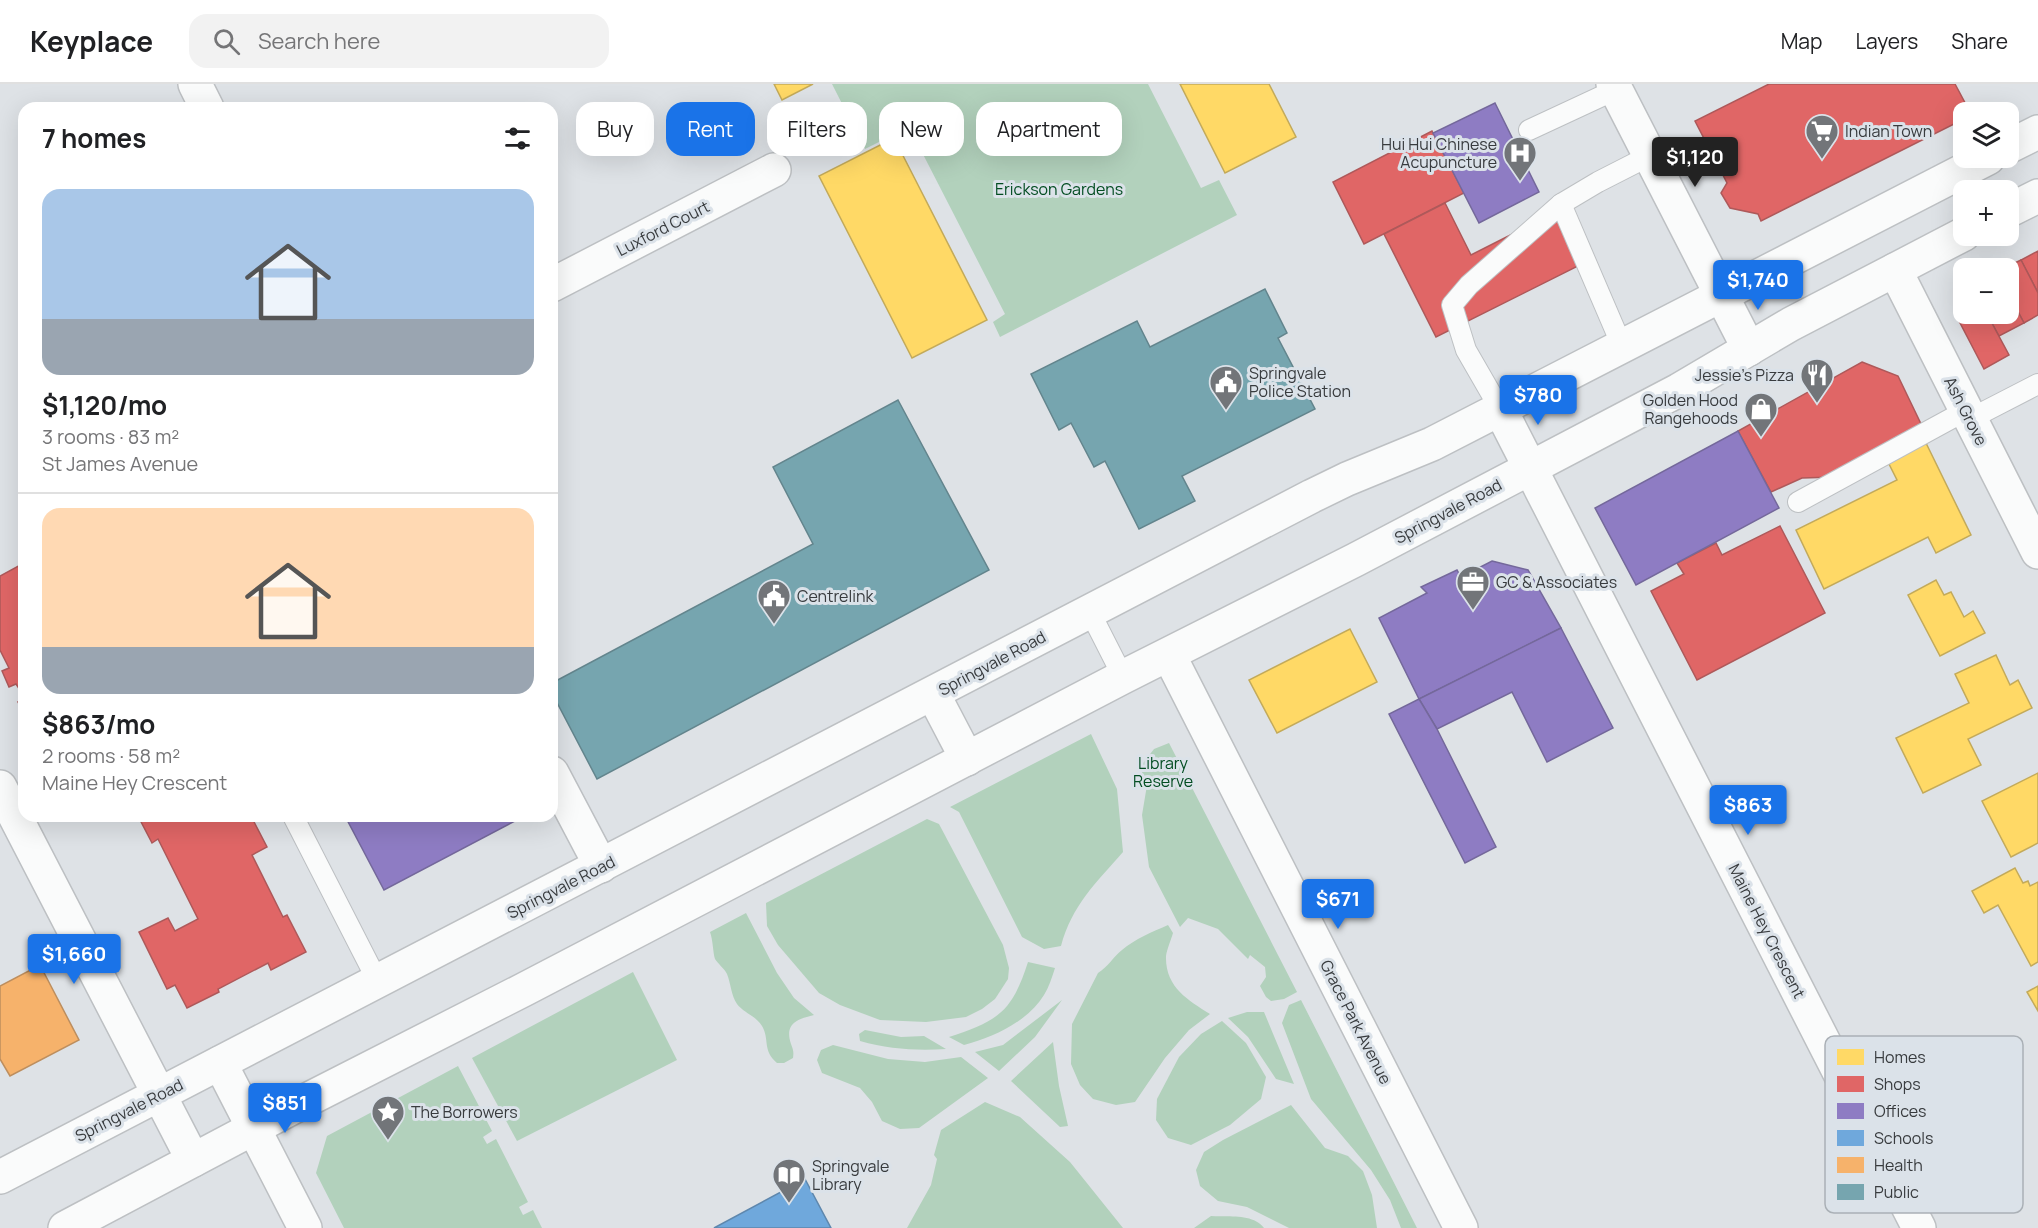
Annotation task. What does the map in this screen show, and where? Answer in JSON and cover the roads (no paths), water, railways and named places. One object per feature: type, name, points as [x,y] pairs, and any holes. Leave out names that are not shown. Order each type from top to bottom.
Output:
[{"type":"main road","points":[[195,84],[204,102]]},
{"type":"main road","points":[[1614,87],[1749,350]]},
{"type":"main road","points":[[2019,142],[2038,132]]},
{"type":"main road","name":"Springvale Road","points":[[0,1177],[1330,487],[1432,444],[1969,168]]},
{"type":"main road","name":"Luxford Court","points":[[558,282],[774,170]]},
{"type":"main road","points":[[2019,206],[2038,196]]},
{"type":"main road","name":"Springvale Road","points":[[65,1228],[1123,677],[1355,560],[1679,390],[1791,324],[1953,240]]},
{"type":"main road","name":"Ash Grove","points":[[1895,270],[2038,552]]},
{"type":"main road","name":"Maine Hey Crescent","points":[[1500,410],[1825,1044]]},
{"type":"main road","name":"Grace Park Avenue","points":[[1168,655],[1461,1228]]},
{"type":"main road","points":[[933,694],[967,759]]},
{"type":"main road","points":[[558,784],[601,866]]},
{"type":"main road","points":[[0,787],[18,822]]},
{"type":"main road","points":[[18,822],[193,1160]]},
{"type":"main road","points":[[220,1063],[305,1228]]},
{"type":"main road","name":"Maine Hey Crescent","points":[[1911,1213],[1919,1228]]},
{"type":"lane","points":[[1529,130],[1614,87]]},
{"type":"lane","points":[[1500,410],[1466,350],[1452,305],[1469,285],[1561,204],[1649,156]]},
{"type":"lane","points":[[1561,204],[1622,346]]},
{"type":"lane","points":[[1798,502],[1968,415],[2038,384]]},
{"type":"lane","points":[[1090,612],[1123,677]]},
{"type":"lane","points":[[295,822],[378,982]]},
{"type":"place","name":"Indian Town","points":[[1822,160]]},
{"type":"place","name":"Hui Hui Chinese Acupuncture","points":[[1520,182]]},
{"type":"place","name":"Jessie's Pizza","points":[[1817,404]]},
{"type":"place","name":"Springvale Police Station","points":[[1226,411]]},
{"type":"place","name":"Golden Hood Rangehoods","points":[[1761,438]]},
{"type":"place","name":"GC & Associates","points":[[1473,611]]},
{"type":"place","name":"Centrelink","points":[[774,625]]},
{"type":"place","name":"The Borrowers","points":[[388,1141]]},
{"type":"place","name":"Springvale Library","points":[[789,1204]]},
{"type":"park label","name":"Erickson Gardens","points":[[1059,189]]},
{"type":"park label","name":"Library Reserve","points":[[1163,772]]}]
